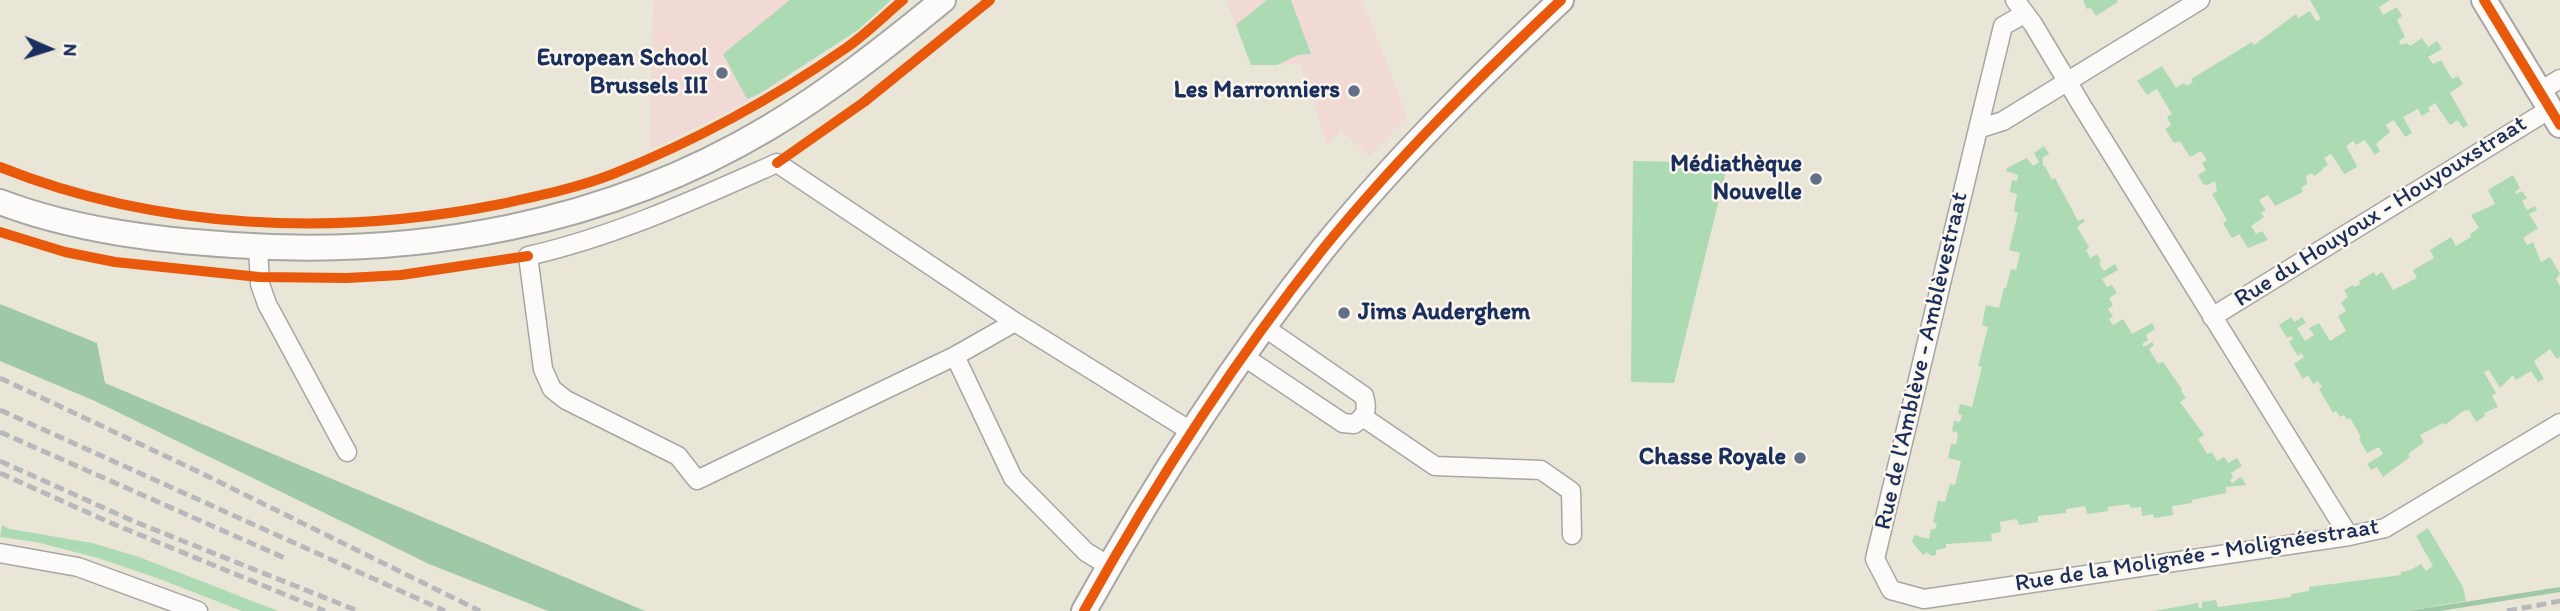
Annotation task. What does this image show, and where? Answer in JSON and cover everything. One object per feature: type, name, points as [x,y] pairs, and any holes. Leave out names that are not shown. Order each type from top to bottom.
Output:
[{"type":"main road","points":[[0,202],[119,233],[165,240],[258,247],[329,249],[405,245],[466,237],[541,222],[620,198],[718,155],[767,128],[850,74],[943,0]]},
{"type":"main road","points":[[1084,611],[1192,432],[1264,327],[1324,248],[1384,179],[1509,49],[1561,0]]},
{"type":"main road","points":[[2484,0],[2554,106]]},
{"type":"street","points":[[1978,129],[2003,121],[2200,0]]},
{"type":"street","points":[[2020,7],[2348,536]]},
{"type":"street","name":"Rue de l'Amblève - Amblèvestraat","points":[[1891,590],[1875,559],[2003,26],[2020,7]]},
{"type":"street","name":"Rue du Houyoux - Houyouxstraat","points":[[2212,317],[2554,106]]},
{"type":"street","points":[[1015,322],[956,356],[697,480],[678,456],[566,400],[552,390],[543,369],[528,256],[648,220],[777,163],[1015,322],[1192,432]]},
{"type":"street","points":[[258,247],[260,284],[267,304],[346,453]]},
{"type":"street","points":[[1244,356],[1343,423],[1354,424],[1363,417],[1367,407],[1364,396],[1264,327]]},
{"type":"street","points":[[956,356],[1013,478],[1086,552],[1109,566]]},
{"type":"street","points":[[1363,417],[1435,466],[1541,470],[1571,491],[1572,535]]},
{"type":"street","name":"Rue de la Molignée - Molignéestraat","points":[[1891,590],[1924,599],[2348,536],[2385,528],[2560,423]]},
{"type":"street","points":[[0,553],[78,567],[198,611]]},
{"type":"shaded area","name":"European School Brussels III","points":[[653,0],[889,0],[831,47],[768,89],[650,150]]},
{"type":"shaded area","name":"Les Marronniers","points":[[1226,0],[1362,0],[1407,117],[1369,156],[1341,129],[1328,146],[1301,64],[1251,65]]},
{"type":"green space","points":[[790,0],[891,0],[858,30],[747,99],[723,54]]},
{"type":"green space","points":[[1267,0],[1291,0],[1311,54],[1298,55],[1277,65],[1251,65],[1236,25]]},
{"type":"green space","points":[[2310,0],[2390,0],[2379,7],[2383,15],[2397,7],[2402,16],[2397,20],[2405,37],[2399,41],[2401,45],[2407,43],[2410,46],[2422,38],[2428,47],[2437,41],[2442,49],[2428,57],[2433,64],[2441,60],[2452,79],[2458,76],[2463,84],[2450,93],[2468,125],[2463,128],[2458,120],[2450,125],[2435,103],[2428,108],[2430,111],[2422,116],[2418,109],[2403,117],[2412,133],[2405,137],[2394,120],[2386,125],[2390,132],[2376,144],[2380,151],[2375,155],[2365,140],[2356,145],[2353,141],[2346,146],[2357,167],[2345,174],[2331,154],[2324,158],[2328,165],[2322,168],[2323,170],[2314,176],[2312,173],[2306,176],[2307,184],[2301,188],[2303,192],[2275,206],[2268,195],[2259,200],[2266,210],[2261,213],[2264,217],[2251,226],[2256,234],[2262,231],[2268,240],[2248,248],[2239,234],[2232,238],[2223,223],[2227,220],[2212,194],[2217,191],[2215,181],[2203,184],[2198,175],[2206,170],[2202,163],[2207,160],[2201,151],[2190,157],[2180,141],[2174,143],[2165,129],[2171,125],[2167,117],[2172,114],[2157,89],[2147,95],[2137,81],[2162,66],[2176,88],[2184,83],[2187,86],[2193,82],[2191,79],[2252,42],[2254,45],[2296,14],[2298,18],[2310,11],[2316,21],[2321,19]]},
{"type":"green space","points":[[2083,1],[2118,2],[2096,16],[2091,8],[2087,9]]},
{"type":"green space","points":[[2044,146],[2049,154],[2043,157],[2043,166],[2052,180],[2055,178],[2078,221],[2085,221],[2077,227],[2089,247],[2086,250],[2090,258],[2097,254],[2104,271],[2115,264],[2118,270],[2102,279],[2107,287],[2112,285],[2117,293],[2109,298],[2113,305],[2108,309],[2113,316],[2109,319],[2113,325],[2123,319],[2132,334],[2152,323],[2155,329],[2146,335],[2148,340],[2142,344],[2144,347],[2152,342],[2154,345],[2149,349],[2158,364],[2163,362],[2182,389],[2186,398],[2180,402],[2204,435],[2198,439],[2207,454],[2212,452],[2217,461],[2224,457],[2228,463],[2237,458],[2242,466],[2231,473],[2233,477],[2230,480],[2232,483],[2241,477],[2246,485],[2226,487],[2226,493],[2172,506],[2173,515],[2154,518],[2153,514],[2142,516],[2141,507],[2131,508],[2129,504],[2087,514],[2085,506],[2066,509],[2066,513],[2038,516],[2038,522],[2019,525],[2017,519],[2000,522],[2001,532],[1991,534],[1992,541],[1946,544],[1946,548],[1936,550],[1936,555],[1931,556],[1927,552],[1923,555],[1912,542],[1914,535],[1929,539],[1931,529],[1935,529],[1937,524],[1933,522],[1938,501],[1945,502],[1950,484],[1955,485],[1961,461],[1948,458],[1951,444],[1956,444],[1958,433],[1952,431],[1954,421],[1960,422],[1960,404],[1972,407],[1982,367],[1978,366],[1988,327],[1982,325],[1986,305],[1999,308],[2011,269],[2016,270],[2020,253],[2009,250],[2018,213],[2014,211],[2017,194],[2010,192],[2012,180],[2017,181],[2018,175],[2006,171],[2027,158],[2033,166],[2039,162],[2034,153]]},
{"type":"green space","points":[[1633,161],[1728,163],[1674,383],[1631,382]]},
{"type":"green space","points":[[2513,175],[2520,188],[2516,194],[2522,191],[2527,198],[2522,201],[2527,210],[2535,206],[2537,210],[2529,214],[2538,228],[2523,238],[2527,245],[2533,242],[2541,262],[2550,257],[2560,274],[2556,279],[2560,286],[2560,357],[2557,359],[2550,349],[2534,361],[2544,379],[2538,382],[2531,371],[2516,380],[2513,375],[2500,388],[2489,370],[2484,372],[2496,393],[2492,396],[2498,407],[2484,413],[2485,416],[2476,422],[2469,410],[2463,411],[2445,425],[2443,423],[2420,435],[2424,442],[2408,454],[2410,457],[2383,477],[2377,467],[2371,470],[2367,464],[2383,454],[2379,447],[2367,453],[2350,418],[2347,420],[2344,415],[2340,417],[2336,411],[2333,413],[2319,389],[2322,387],[2318,381],[2313,384],[2308,375],[2303,379],[2294,364],[2304,357],[2301,353],[2298,356],[2289,342],[2293,339],[2291,336],[2287,338],[2279,325],[2291,317],[2294,322],[2302,317],[2306,323],[2297,328],[2305,341],[2314,335],[2309,328],[2319,323],[2330,341],[2346,331],[2338,316],[2346,311],[2341,303],[2348,297],[2344,290],[2360,284],[2359,281],[2374,272],[2376,276],[2382,272],[2393,290],[2417,278],[2413,270],[2434,258],[2430,250],[2451,237],[2456,246],[2471,237],[2470,234],[2479,228],[2471,215],[2495,204],[2488,190]]},
{"type":"green space","points":[[0,304],[97,343],[105,383],[645,611],[548,611],[429,564],[95,401],[0,361]]},
{"type":"green space","points":[[2,525],[10,529],[92,543],[139,557],[278,611],[242,611],[98,558],[36,542],[0,537]]},
{"type":"green space","points":[[2428,528],[2463,587],[2466,601],[2406,611],[2154,611],[2198,603],[2199,608],[2202,608],[2202,602],[2216,600],[2218,607],[2291,597],[2291,594],[2309,591],[2309,587],[2401,575],[2401,572],[2421,564],[2426,571],[2433,566],[2416,536]]},
{"type":"green space","points":[[2560,587],[2560,592],[2440,611],[2407,611]]},
{"type":"railway","points":[[0,378],[197,471],[480,611]]},
{"type":"railway","points":[[0,410],[445,611]]},
{"type":"railway","points":[[0,432],[287,559]]},
{"type":"railway","points":[[0,461],[133,521],[358,611]]},
{"type":"railway","points":[[0,473],[111,523],[325,611]]},
{"type":"railway","points":[[2507,611],[2560,601]]},
{"type":"cycle path","points":[[0,167],[60,188],[121,204],[184,215],[247,221],[375,221],[501,204],[599,179],[704,133],[819,66],[853,43],[903,0]]},
{"type":"cycle path","points":[[777,163],[864,102],[990,0]]},
{"type":"cycle path","points":[[1084,611],[1138,517],[1196,425],[1323,249],[1438,120],[1561,0]]},
{"type":"cycle path","points":[[2484,0],[2560,125]]},
{"type":"cycle path","points":[[0,232],[65,252],[115,262],[259,277],[347,278],[401,275],[528,256]]},
{"type":"place","name":"European School Brussels III","points":[[722,73]]},
{"type":"place","name":"Les Marronniers","points":[[1354,91]]},
{"type":"place","name":"Médiathèque Nouvelle","points":[[1816,179]]},
{"type":"place","name":"Jims Auderghem","points":[[1344,313]]},
{"type":"place","name":"Chasse Royale","points":[[1800,458]]}]
